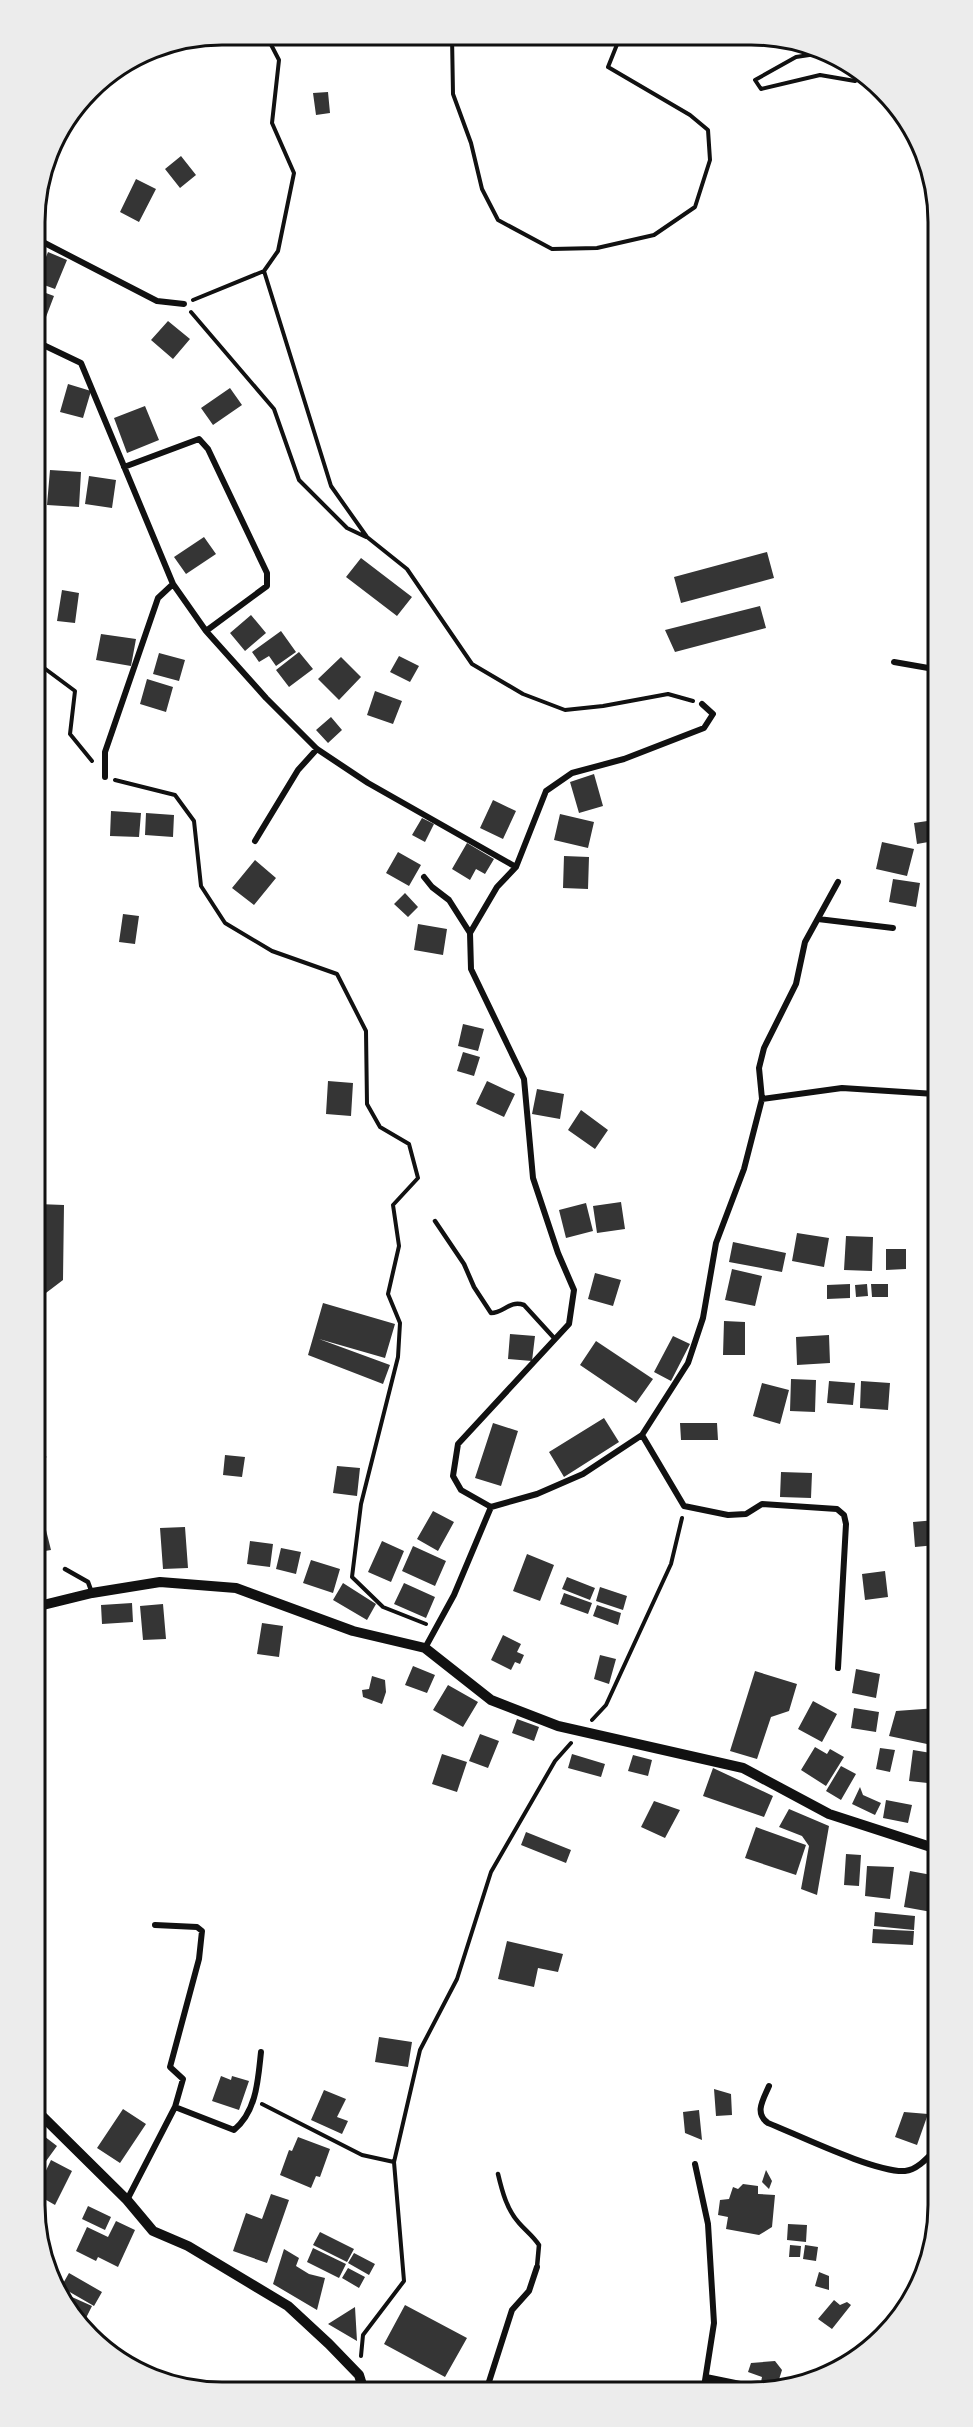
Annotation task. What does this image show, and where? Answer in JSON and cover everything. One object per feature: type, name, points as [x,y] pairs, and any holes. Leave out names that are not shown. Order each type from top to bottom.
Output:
[{"type":"street","points":[[45,242],[157,301],[184,304]]},
{"type":"street","points":[[45,346],[81,363],[173,584],[206,631],[266,698],[317,749],[368,783],[516,867]]},
{"type":"street","points":[[124,467],[199,440],[208,449],[267,573],[267,586],[206,631]]},
{"type":"street","points":[[105,777],[105,752],[158,598],[173,584]]},
{"type":"street","points":[[894,662],[928,668]]},
{"type":"street","points":[[470,933],[497,887],[516,867],[546,791],[572,773],[624,759],[704,728],[713,714],[702,704]]},
{"type":"street","points":[[255,841],[298,770],[317,749]]},
{"type":"street","points":[[424,877],[432,887],[449,900],[470,933],[471,969],[524,1079],[533,1178],[558,1253],[574,1290],[569,1324],[458,1444],[453,1476],[460,1490],[491,1507],[537,1494],[583,1474],[642,1435],[688,1363],[703,1318],[716,1243],[744,1169],[762,1099],[759,1068],[764,1048],[796,984],[805,942],[838,882]]},
{"type":"street","points":[[818,919],[893,928]]},
{"type":"street","points":[[762,1099],[842,1088],[928,1094]]},
{"type":"street","points":[[642,1435],[684,1506],[728,1515],[746,1514],[762,1504],[837,1509],[844,1515],[846,1524],[838,1668]]},
{"type":"street","points":[[425,1648],[454,1595],[491,1507]]},
{"type":"street","points":[[45,1605],[92,1593],[160,1582],[236,1588],[353,1631],[425,1648],[490,1700],[558,1726],[743,1768],[829,1814],[928,1846]]},
{"type":"street","points":[[127,2200],[175,2107],[183,2079],[170,2067],[199,1959],[202,1931],[197,1927],[154,1925]]},
{"type":"street","points":[[175,2107],[234,2130],[240,2125],[256,2093],[261,2052]]},
{"type":"street","points":[[768,2086],[759,2111],[761,2118],[768,2123],[873,2166],[907,2171],[928,2157]]},
{"type":"street","points":[[45,2119],[127,2200],[153,2231],[188,2246],[288,2306],[329,2344],[358,2375],[361,2382]]},
{"type":"street","points":[[695,2164],[708,2224],[714,2323],[705,2382]]},
{"type":"street","points":[[489,2382],[512,2310],[529,2291],[537,2267]]},
{"type":"street","points":[[706,2377],[730,2382]]},
{"type":"lane","points":[[435,1221],[464,1264],[474,1287],[490,1313],[498,1313],[510,1304],[524,1305],[555,1339]]},
{"type":"lane","points":[[65,1569],[88,1582],[92,1593]]},
{"type":"lane","points":[[498,2174],[507,2204],[518,2223],[533,2235],[539,2245],[537,2267]]},
{"type":"path","points":[[271,45],[279,60],[272,123],[294,173],[278,250],[264,271],[184,304],[274,409],[299,480],[347,528],[367,537],[407,569],[472,664],[523,694],[565,710],[603,706],[668,694],[702,704]]},
{"type":"path","points":[[452,45],[453,94],[471,143],[482,189],[498,220],[552,249],[597,248],[654,235],[694,207],[710,160],[708,130],[690,116],[608,67],[617,45]]},
{"type":"path","points":[[810,55],[796,57],[756,80],[761,89],[820,75],[857,80]]},
{"type":"path","points":[[264,271],[330,486],[367,537]]},
{"type":"path","points":[[45,669],[75,691],[70,734],[105,777],[175,795],[194,821],[201,886],[225,923],[272,951],[337,974],[366,1031],[367,1104],[380,1127],[409,1144],[418,1178],[393,1205],[399,1246],[388,1294],[400,1323],[398,1357],[361,1504],[352,1577],[383,1607],[435,1628]]},
{"type":"path","points":[[358,2375],[363,2335],[404,2281],[394,2162],[420,2050],[457,1979],[491,1872],[555,1761],[606,1705],[671,1564],[684,1506]]},
{"type":"path","points":[[253,2100],[362,2155],[394,2162]]},
{"type":"building","points":[[328,92],[330,113],[316,115],[313,93]]},
{"type":"building","points":[[181,156],[196,175],[180,188],[165,169]]},
{"type":"building","points":[[136,179],[156,189],[139,222],[120,212]]},
{"type":"building","points":[[48,252],[67,260],[55,289],[45,285],[45,260]]},
{"type":"building","points":[[45,293],[54,296],[45,317]]},
{"type":"building","points":[[168,321],[190,339],[173,359],[151,340]]},
{"type":"building","points":[[68,384],[91,391],[83,418],[60,412]]},
{"type":"building","points":[[230,388],[242,405],[213,425],[201,408]]},
{"type":"building","points":[[145,406],[159,440],[127,453],[114,418]]},
{"type":"building","points":[[50,470],[81,472],[79,507],[47,505]]},
{"type":"building","points":[[89,476],[116,480],[112,508],[85,504]]},
{"type":"building","points":[[204,537],[216,554],[186,574],[174,557]]},
{"type":"building","points":[[767,552],[774,578],[681,603],[674,577]]},
{"type":"building","points":[[361,558],[412,597],[397,616],[346,577]]},
{"type":"building","points":[[62,590],[79,593],[75,623],[57,621]]},
{"type":"building","points":[[760,606],[766,628],[675,652],[665,630]]},
{"type":"building","points":[[251,615],[266,633],[245,651],[230,633]]},
{"type":"building","points":[[281,631],[296,652],[276,666],[269,656],[259,662],[252,652]]},
{"type":"building","points":[[101,634],[136,639],[131,666],[96,660]]},
{"type":"building","points":[[299,652],[313,669],[289,687],[276,670]]},
{"type":"building","points":[[159,653],[185,660],[179,681],[153,674]]},
{"type":"building","points":[[399,656],[419,666],[410,682],[390,672]]},
{"type":"building","points":[[341,657],[361,677],[339,700],[318,679]]},
{"type":"building","points":[[147,679],[173,687],[166,712],[140,704]]},
{"type":"building","points":[[375,691],[402,701],[393,724],[367,715]]},
{"type":"building","points":[[331,717],[342,730],[328,743],[316,730]]},
{"type":"building","points":[[594,774],[603,806],[579,813],[570,782]]},
{"type":"building","points":[[493,800],[516,811],[503,839],[480,828]]},
{"type":"building","points":[[111,811],[141,813],[139,837],[110,836]]},
{"type":"building","points":[[146,813],[174,815],[173,837],[145,835]]},
{"type":"building","points":[[560,814],[594,822],[588,848],[554,840]]},
{"type":"building","points":[[422,818],[434,824],[425,842],[412,835]]},
{"type":"building","points":[[928,821],[928,842],[917,844],[914,823]]},
{"type":"building","points":[[882,842],[914,849],[907,876],[876,869]]},
{"type":"building","points":[[467,843],[494,859],[485,874],[476,869],[470,880],[452,869]]},
{"type":"building","points":[[398,852],[421,865],[409,886],[386,873]]},
{"type":"building","points":[[564,856],[589,857],[588,889],[563,888]]},
{"type":"building","points":[[255,860],[276,878],[254,905],[232,888]]},
{"type":"building","points":[[893,879],[920,883],[916,907],[889,902]]},
{"type":"building","points":[[405,893],[418,907],[408,917],[394,904]]},
{"type":"building","points":[[123,914],[139,916],[135,944],[119,942]]},
{"type":"building","points":[[418,924],[447,929],[443,955],[414,950]]},
{"type":"building","points":[[463,1024],[484,1029],[478,1051],[458,1046]]},
{"type":"building","points":[[463,1052],[480,1057],[474,1076],[457,1071]]},
{"type":"building","points":[[328,1081],[353,1083],[351,1116],[326,1114]]},
{"type":"building","points":[[487,1081],[515,1094],[504,1117],[476,1104]]},
{"type":"building","points":[[537,1089],[564,1094],[560,1119],[532,1114]]},
{"type":"building","points":[[581,1110],[608,1130],[595,1149],[568,1130]]},
{"type":"building","points":[[621,1202],[625,1229],[597,1233],[593,1206]]},
{"type":"building","points":[[586,1203],[593,1231],[566,1238],[559,1210]]},
{"type":"building","points":[[45,1204],[64,1205],[63,1280],[45,1294]]},
{"type":"building","points":[[797,1233],[829,1238],[824,1267],[792,1261]]},
{"type":"building","points":[[846,1236],[873,1237],[872,1271],[844,1270]]},
{"type":"building","points":[[733,1242],[786,1253],[782,1272],[729,1262]]},
{"type":"building","points":[[886,1249],[906,1249],[906,1269],[886,1270]]},
{"type":"building","points":[[732,1269],[762,1276],[755,1306],[725,1300]]},
{"type":"building","points":[[595,1273],[621,1280],[613,1306],[588,1299]]},
{"type":"building","points":[[850,1284],[850,1298],[827,1299],[827,1285]]},
{"type":"building","points":[[867,1284],[868,1296],[856,1297],[855,1285]]},
{"type":"building","points":[[871,1284],[888,1284],[888,1297],[872,1297]]},
{"type":"building","points":[[323,1303],[395,1324],[385,1358],[319,1339],[390,1365],[383,1384],[308,1355]]},
{"type":"building","points":[[724,1321],[745,1322],[745,1355],[723,1355]]},
{"type":"building","points":[[510,1334],[535,1336],[532,1361],[508,1359]]},
{"type":"building","points":[[829,1335],[830,1363],[797,1365],[796,1337]]},
{"type":"building","points":[[673,1336],[690,1344],[671,1381],[654,1372]]},
{"type":"building","points":[[596,1341],[653,1379],[636,1403],[580,1365]]},
{"type":"building","points":[[791,1379],[816,1380],[815,1412],[790,1411]]},
{"type":"building","points":[[829,1381],[855,1383],[853,1405],[827,1403]]},
{"type":"building","points":[[861,1381],[890,1383],[888,1410],[860,1408]]},
{"type":"building","points":[[762,1383],[789,1390],[780,1424],[753,1416]]},
{"type":"building","points":[[604,1418],[619,1442],[564,1477],[549,1452]]},
{"type":"building","points":[[493,1423],[518,1431],[501,1486],[475,1478]]},
{"type":"building","points":[[680,1423],[717,1423],[718,1440],[681,1440]]},
{"type":"building","points":[[225,1455],[245,1457],[242,1477],[223,1475]]},
{"type":"building","points":[[337,1466],[360,1468],[357,1496],[333,1493]]},
{"type":"building","points":[[781,1472],[812,1473],[811,1498],[780,1497]]},
{"type":"building","points":[[433,1511],[454,1522],[438,1551],[417,1539]]},
{"type":"building","points":[[928,1521],[928,1546],[915,1547],[913,1522]]},
{"type":"building","points":[[45,1526],[51,1550],[45,1551]]},
{"type":"building","points":[[185,1527],[188,1568],[163,1569],[160,1528]]},
{"type":"building","points":[[250,1541],[273,1544],[270,1567],[247,1564]]},
{"type":"building","points":[[382,1541],[404,1551],[391,1582],[368,1572]]},
{"type":"building","points":[[413,1546],[446,1561],[435,1586],[402,1571]]},
{"type":"building","points":[[281,1548],[301,1552],[296,1574],[276,1569]]},
{"type":"building","points":[[527,1554],[554,1565],[540,1601],[513,1591]]},
{"type":"building","points":[[311,1560],[340,1569],[333,1593],[303,1583]]},
{"type":"building","points":[[885,1571],[888,1597],[865,1600],[862,1574]]},
{"type":"building","points":[[567,1577],[595,1588],[590,1600],[562,1589]]},
{"type":"building","points":[[343,1583],[376,1604],[367,1620],[333,1600]]},
{"type":"building","points":[[404,1583],[435,1597],[426,1618],[394,1604]]},
{"type":"building","points":[[600,1587],[627,1596],[623,1610],[596,1601]]},
{"type":"building","points":[[564,1593],[592,1603],[588,1614],[560,1604]]},
{"type":"building","points":[[132,1603],[133,1622],[102,1624],[101,1605]]},
{"type":"building","points":[[163,1604],[166,1639],[143,1640],[140,1606]]},
{"type":"building","points":[[597,1605],[621,1613],[618,1625],[593,1616]]},
{"type":"building","points":[[262,1623],[283,1626],[279,1657],[257,1654]]},
{"type":"building","points":[[503,1635],[521,1644],[517,1652],[524,1655],[520,1664],[515,1662],[511,1670],[491,1660]]},
{"type":"building","points":[[600,1655],[616,1659],[609,1684],[594,1679]]},
{"type":"building","points":[[413,1666],[435,1675],[427,1693],[405,1685]]},
{"type":"building","points":[[856,1669],[880,1674],[876,1698],[852,1693]]},
{"type":"building","points":[[755,1671],[797,1684],[789,1711],[771,1717],[757,1759],[730,1751]]},
{"type":"building","points":[[372,1676],[385,1680],[386,1692],[382,1704],[363,1697],[362,1690],[369,1689]]},
{"type":"building","points":[[448,1685],[478,1702],[463,1727],[433,1710]]},
{"type":"building","points":[[813,1701],[837,1714],[822,1742],[798,1729]]},
{"type":"building","points":[[854,1708],[879,1712],[876,1732],[851,1728]]},
{"type":"building","points":[[928,1709],[927,1744],[889,1736],[896,1711]]},
{"type":"building","points":[[517,1719],[539,1727],[534,1741],[512,1733]]},
{"type":"building","points":[[480,1734],[499,1741],[488,1768],[469,1761]]},
{"type":"building","points":[[815,1747],[827,1754],[830,1749],[844,1757],[826,1786],[801,1770]]},
{"type":"building","points":[[880,1748],[895,1750],[890,1772],[876,1769]]},
{"type":"building","points":[[913,1750],[928,1752],[928,1783],[909,1781]]},
{"type":"building","points":[[442,1754],[467,1762],[457,1792],[432,1784]]},
{"type":"building","points":[[572,1754],[605,1764],[601,1777],[568,1768]]},
{"type":"building","points":[[633,1755],[652,1760],[648,1776],[628,1771]]},
{"type":"building","points":[[841,1766],[856,1774],[841,1800],[826,1791]]},
{"type":"building","points":[[713,1768],[773,1796],[764,1817],[703,1796]]},
{"type":"building","points":[[860,1787],[863,1795],[881,1803],[875,1815],[852,1804]]},
{"type":"building","points":[[886,1800],[912,1805],[908,1823],[883,1818]]},
{"type":"building","points":[[654,1801],[680,1810],[665,1838],[641,1827]]},
{"type":"building","points":[[789,1809],[829,1826],[817,1895],[801,1889],[809,1846],[802,1836],[779,1827]]},
{"type":"building","points":[[756,1827],[806,1845],[796,1875],[745,1858]]},
{"type":"building","points":[[526,1832],[571,1850],[566,1863],[521,1845]]},
{"type":"building","points":[[846,1854],[861,1855],[859,1886],[844,1885]]},
{"type":"building","points":[[867,1866],[894,1867],[890,1899],[865,1896]]},
{"type":"building","points":[[910,1871],[928,1874],[928,1911],[904,1907]]},
{"type":"building","points":[[875,1912],[915,1916],[914,1930],[874,1926]]},
{"type":"building","points":[[873,1929],[914,1931],[913,1945],[872,1943]]},
{"type":"building","points":[[507,1941],[563,1954],[558,1972],[538,1968],[534,1987],[498,1979]]},
{"type":"building","points":[[379,2037],[412,2042],[408,2067],[375,2062]]},
{"type":"building","points":[[221,2076],[231,2080],[232,2076],[249,2081],[239,2110],[212,2101]]},
{"type":"building","points":[[714,2089],[731,2094],[732,2115],[716,2116]]},
{"type":"building","points":[[324,2090],[346,2099],[337,2117],[348,2121],[342,2134],[311,2120]]},
{"type":"building","points":[[123,2109],[146,2124],[120,2163],[97,2148]]},
{"type":"building","points":[[699,2110],[702,2140],[685,2133],[683,2112]]},
{"type":"building","points":[[904,2112],[928,2114],[917,2145],[895,2137]]},
{"type":"building","points":[[45,2137],[57,2146],[45,2162]]},
{"type":"building","points":[[298,2137],[330,2149],[320,2177],[316,2176],[311,2188],[280,2175],[289,2150],[292,2151]]},
{"type":"building","points":[[51,2160],[72,2171],[55,2205],[45,2199],[45,2173]]},
{"type":"building","points":[[766,2170],[772,2181],[769,2189],[762,2182]]},
{"type":"building","points":[[743,2184],[758,2186],[758,2194],[775,2195],[772,2227],[759,2235],[726,2229],[728,2217],[718,2215],[720,2200],[729,2199],[733,2187],[738,2189]]},
{"type":"building","points":[[271,2194],[289,2200],[267,2263],[233,2251],[246,2213],[262,2219]]},
{"type":"building","points":[[88,2206],[111,2217],[105,2230],[82,2219]]},
{"type":"building","points":[[116,2221],[135,2230],[118,2267],[98,2257],[96,2261],[76,2251],[87,2227],[108,2237]]},
{"type":"building","points":[[788,2224],[807,2225],[806,2242],[787,2240]]},
{"type":"building","points":[[320,2232],[354,2249],[347,2262],[313,2245]]},
{"type":"building","points":[[790,2245],[801,2246],[800,2257],[789,2257]]},
{"type":"building","points":[[805,2245],[818,2247],[816,2261],[803,2259]]},
{"type":"building","points":[[313,2248],[346,2264],[339,2278],[307,2262]]},
{"type":"building","points":[[284,2249],[299,2258],[296,2266],[309,2274],[325,2278],[317,2310],[273,2284]]},
{"type":"building","points":[[354,2253],[375,2264],[369,2275],[348,2263]]},
{"type":"building","points":[[348,2268],[365,2277],[359,2288],[342,2278]]},
{"type":"building","points":[[819,2272],[829,2276],[829,2290],[815,2286]]},
{"type":"building","points":[[69,2273],[102,2292],[94,2306],[67,2291],[63,2283]]},
{"type":"building","points":[[70,2296],[92,2306],[86,2318],[81,2313]]},
{"type":"building","points":[[834,2300],[840,2305],[847,2302],[851,2305],[832,2329],[818,2319]]},
{"type":"building","points":[[405,2305],[467,2338],[445,2377],[384,2344]]},
{"type":"building","points":[[355,2307],[357,2341],[328,2324]]},
{"type":"building","points":[[775,2361],[782,2370],[779,2379],[761,2381],[762,2377],[748,2372],[751,2363]]}]
